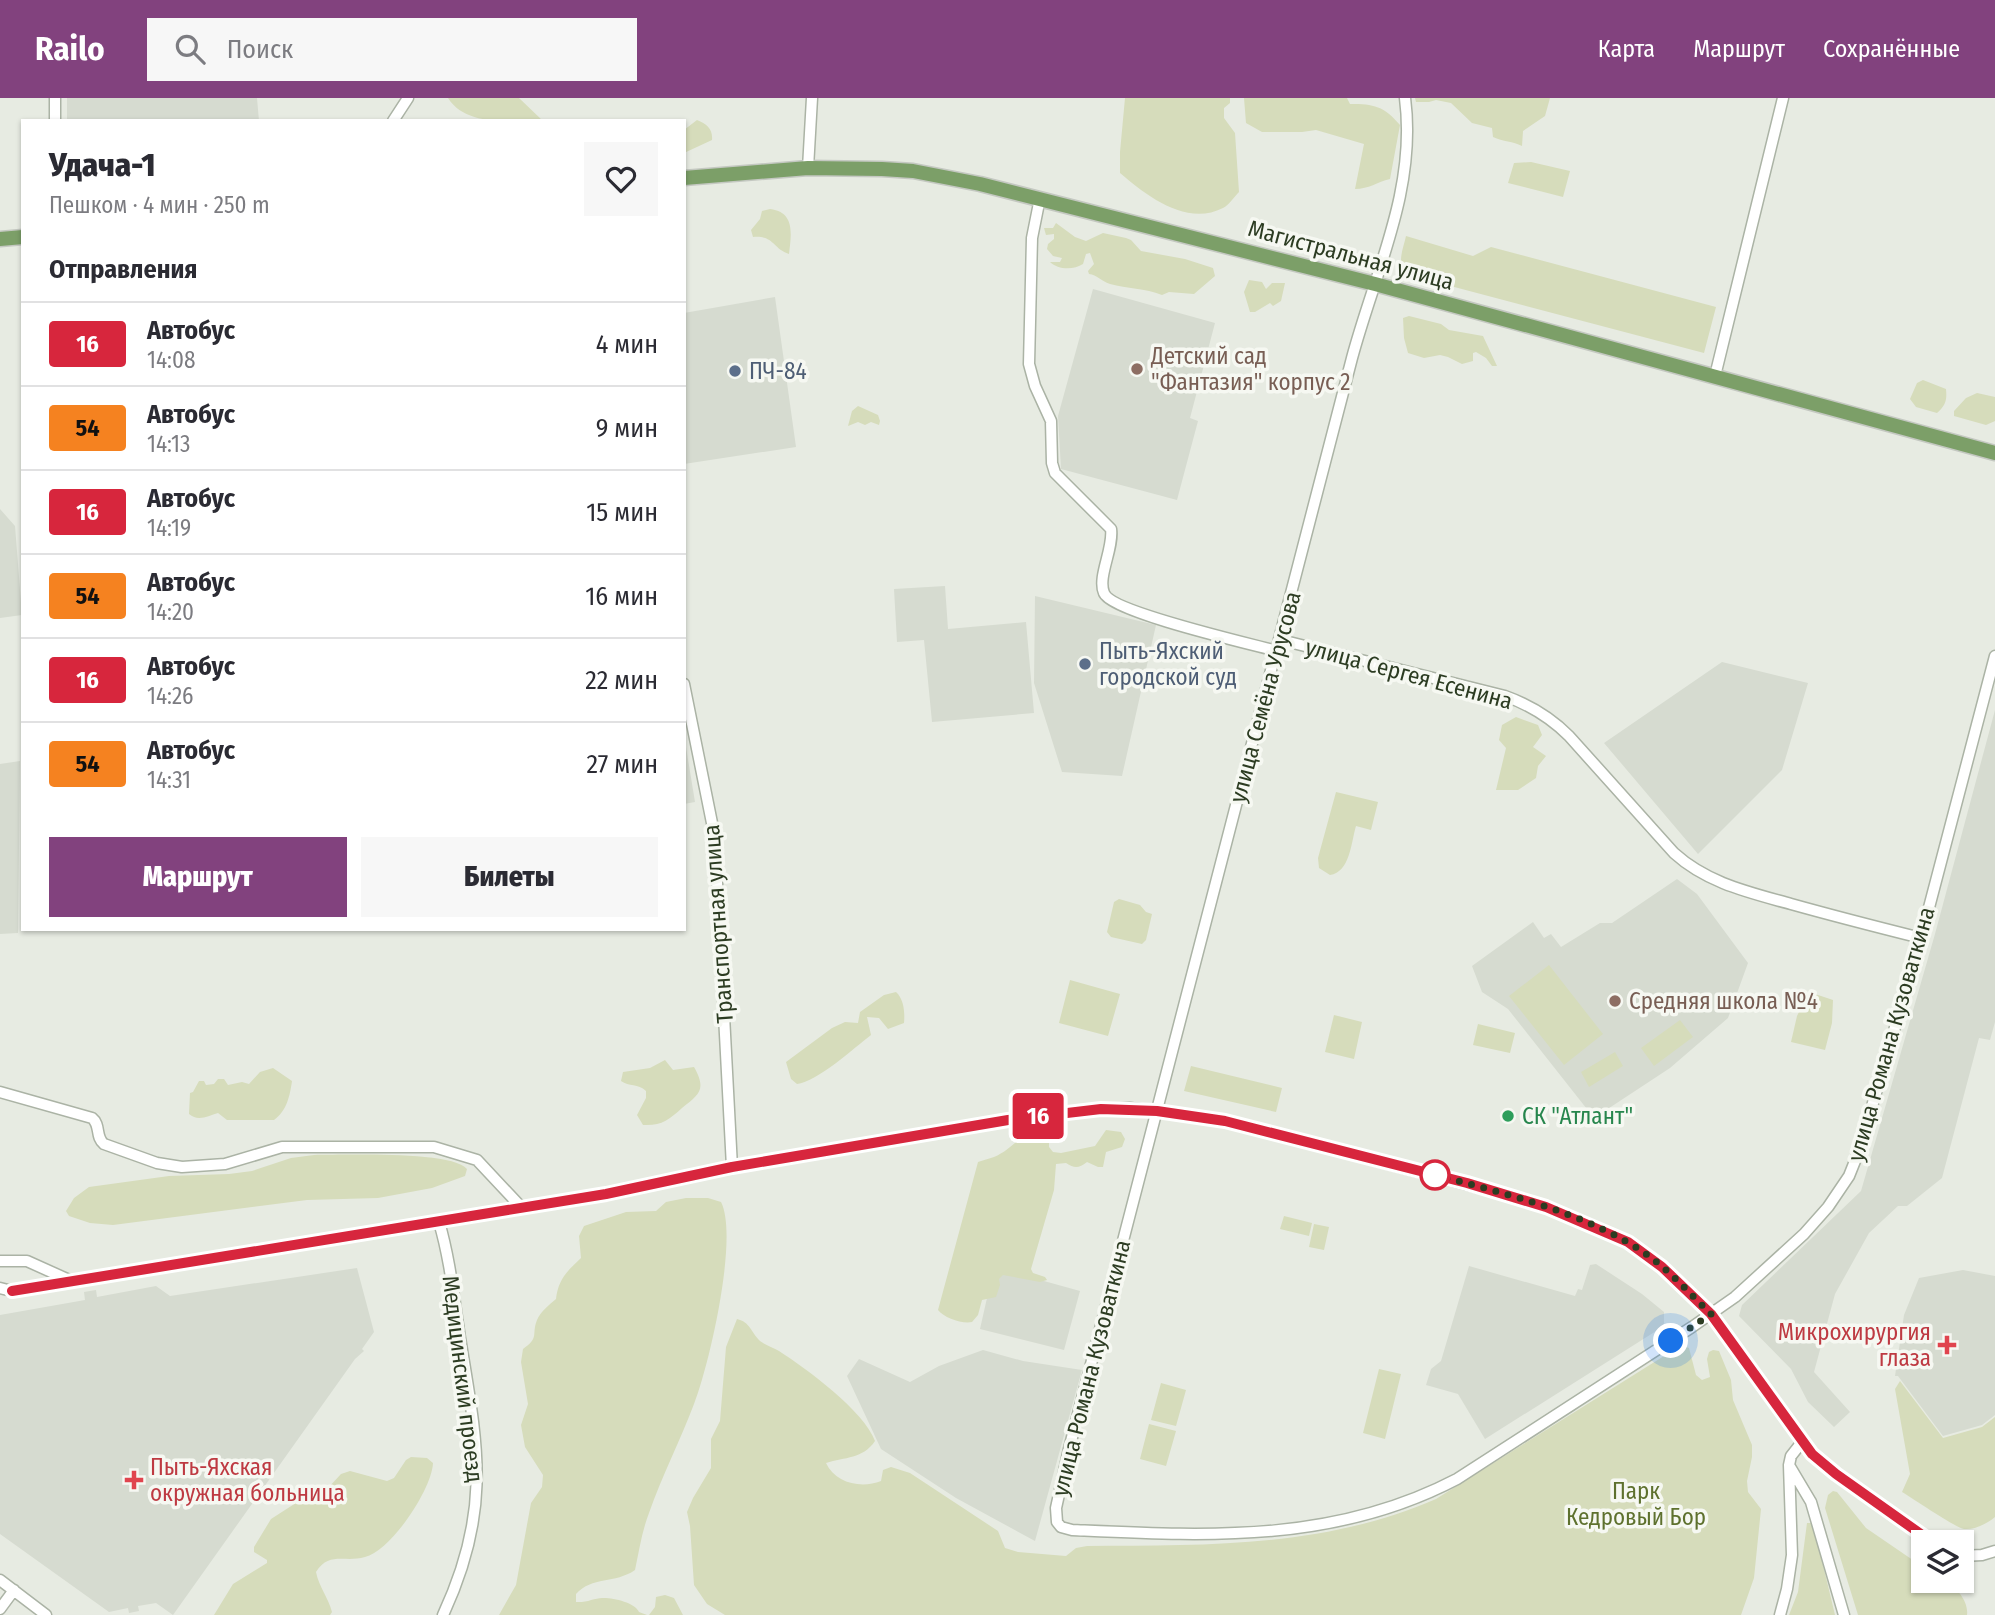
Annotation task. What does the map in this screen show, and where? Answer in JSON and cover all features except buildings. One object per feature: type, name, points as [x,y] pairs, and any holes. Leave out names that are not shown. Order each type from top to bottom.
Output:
[{"type":"main road","name":"Магистральная улица","points":[[686,178],[808,169],[912,171],[981,184],[1375,284],[1995,453]]},
{"type":"main road","points":[[0,239],[21,237]]},
{"type":"street","points":[[55,98],[55,119]]},
{"type":"street","points":[[394,119],[408,98]]},
{"type":"street","points":[[808,169],[812,98]]},
{"type":"street","name":"улица Семёна Урусова","points":[[1157,1111],[1356,345],[1395,223],[1406,160],[1408,132],[1405,98]]},
{"type":"street","points":[[1715,376],[1783,98]]},
{"type":"street","name":"улица Сергея Есенина","points":[[1040,198],[1032,238],[1030,371],[1051,421],[1052,463],[1055,473],[1111,529],[1104,594],[1117,604],[1140,613],[1504,696],[1530,706],[1550,718],[1569,736],[1674,853],[1694,870],[1745,892],[1921,938]]},
{"type":"street","name":"улица Романа Кузоваткина","points":[[1157,1111],[1069,1449],[1057,1522],[1066,1530],[1154,1534],[1269,1533],[1348,1519],[1400,1505],[1457,1479],[1711,1314],[1745,1288],[1804,1234],[1845,1184],[1859,1151],[1921,938],[1995,656]]},
{"type":"street","name":"Транспортная улица","points":[[686,694],[713,834],[732,1167]]},
{"type":"street","points":[[0,1092],[92,1118],[97,1122],[98,1136],[104,1144],[163,1164],[182,1167],[225,1164],[290,1147],[435,1147],[477,1160],[522,1208]]},
{"type":"street","points":[[0,1288],[12,1291],[439,1222],[606,1194],[732,1167],[1078,1111],[1130,1108],[1157,1111],[1225,1121],[1467,1183],[1546,1207],[1628,1242],[1650,1256],[1711,1314],[1802,1442],[1836,1474],[1915,1530]]},
{"type":"street","name":"Медицинский проезд","points":[[439,1222],[474,1424],[478,1480],[476,1514],[468,1551],[443,1615]]},
{"type":"street","points":[[0,1261],[27,1261],[60,1278],[74,1280]]},
{"type":"street","points":[[1780,1615],[1792,1555],[1789,1465],[1791,1456],[1802,1442]]},
{"type":"street","points":[[1789,1465],[1811,1502],[1844,1615]]},
{"type":"street","points":[[1974,1555],[1995,1550]]},
{"type":"street","points":[[0,1580],[46,1615]]},
{"type":"street","points":[[0,1609],[13,1590]]},
{"type":"shaded area","points":[[67,98],[257,98],[259,119],[67,119]]},
{"type":"shaded area","name":"Детский сад \"Фантазия\" корпус 2","points":[[1093,289],[1215,323],[1190,418],[1198,421],[1177,500],[1061,469],[1058,416]]},
{"type":"shaded area","name":"ПЧ-84","points":[[775,297],[796,447],[686,464],[686,313]]},
{"type":"shaded area","points":[[0,509],[15,526],[21,615],[0,618]]},
{"type":"shaded area","points":[[945,586],[948,629],[1026,622],[1034,713],[932,722],[924,640],[897,642],[894,589]]},
{"type":"shaded area","points":[[1035,596],[1156,625],[1122,776],[1062,772],[1034,683]]},
{"type":"shaded area","points":[[1722,662],[1808,683],[1782,770],[1698,854],[1604,743]]},
{"type":"shaded area","points":[[1995,710],[1995,1022],[1990,1040],[1979,1038],[1942,1178],[1907,1206],[1898,1206],[1869,1233],[1835,1294],[1814,1372],[1850,1412],[1834,1427],[1808,1402],[1791,1369],[1739,1316],[1742,1305],[1861,1191],[1935,934]]},
{"type":"shaded area","points":[[686,747],[695,802],[686,804]]},
{"type":"shaded area","points":[[20,761],[18,933],[0,934],[0,764]]},
{"type":"shaded area","name":"Средняя школа №4","points":[[1677,879],[1697,894],[1748,963],[1728,1018],[1670,1068],[1594,1118],[1508,1009],[1482,992],[1472,966],[1533,922],[1544,938],[1551,934],[1561,947],[1600,923],[1612,923]]},
{"type":"shaded area","points":[[1596,1264],[1664,1312],[1664,1326],[1485,1439],[1458,1394],[1426,1385],[1431,1369],[1441,1361],[1469,1266],[1575,1296],[1578,1289],[1582,1290],[1590,1265]]},
{"type":"shaded area","points":[[994,1267],[1080,1291],[1064,1350],[980,1329]]},
{"type":"shaded area","name":"Пыть-Яхская окружная больница","points":[[357,1268],[374,1332],[362,1349],[364,1351],[355,1359],[173,1615],[156,1603],[138,1606],[139,1611],[129,1613],[128,1608],[109,1612],[0,1534],[0,1315],[85,1300],[84,1292],[96,1290],[97,1297],[156,1286],[170,1296]]},
{"type":"shaded area","name":"Микрохирургия глаза","points":[[1963,1270],[1995,1276],[1995,1415],[1982,1425],[1943,1436],[1898,1376],[1895,1376],[1904,1315],[1919,1278]]},
{"type":"shaded area","points":[[983,1350],[1023,1361],[1082,1370],[1035,1541],[956,1498],[881,1449],[847,1376],[859,1359],[910,1382],[939,1366]]},
{"type":"green space","points":[[448,98],[519,98],[541,119],[484,119],[466,114]]},
{"type":"green space","points":[[1125,98],[1230,98],[1230,103],[1224,108],[1224,118],[1235,133],[1239,192],[1229,203],[1209,213],[1181,211],[1154,199],[1120,173]]},
{"type":"green space","points":[[1244,98],[1347,98],[1350,104],[1383,110],[1400,125],[1390,179],[1355,189],[1364,144],[1316,130],[1262,132],[1246,123]]},
{"type":"green space","points":[[1415,98],[1550,98],[1545,116],[1523,131],[1522,146],[1493,137],[1492,128],[1472,123],[1451,103],[1436,100],[1416,102]]},
{"type":"green space","points":[[697,120],[704,123],[709,127],[712,140],[686,152],[686,128]]},
{"type":"green space","points":[[1531,162],[1570,171],[1563,197],[1508,183],[1514,163]]},
{"type":"green space","points":[[762,211],[778,211],[788,220],[791,233],[789,254],[765,238],[753,237],[751,230],[760,219]]},
{"type":"green space","points":[[1056,223],[1075,237],[1086,241],[1103,233],[1126,238],[1141,251],[1185,259],[1213,268],[1215,276],[1194,294],[1169,292],[1162,295],[1110,284],[1089,274],[1088,271],[1094,264],[1090,253],[1086,254],[1083,264],[1079,266],[1057,267],[1050,262],[1060,262],[1062,258],[1053,256],[1047,249],[1054,239],[1054,234],[1046,235],[1044,228],[1053,228]]},
{"type":"green space","points":[[1406,236],[1473,256],[1491,247],[1716,307],[1704,353],[1409,275],[1401,262]]},
{"type":"green space","points":[[1249,280],[1262,282],[1266,289],[1272,283],[1285,283],[1281,301],[1250,312],[1244,292]]},
{"type":"green space","points":[[1409,316],[1441,324],[1449,330],[1483,336],[1497,366],[1492,366],[1476,352],[1473,353],[1473,361],[1462,364],[1440,355],[1424,358],[1408,353],[1403,318]]},
{"type":"green space","points":[[1923,380],[1946,389],[1945,402],[1937,413],[1916,407],[1910,399],[1917,383]]},
{"type":"green space","points":[[1977,393],[1995,397],[1995,421],[1986,425],[1954,416],[1954,411],[1966,398]]},
{"type":"green space","points":[[858,406],[878,415],[879,425],[858,422],[848,426],[852,411]]},
{"type":"green space","points":[[1516,717],[1538,725],[1542,735],[1533,747],[1546,756],[1538,766],[1536,778],[1518,790],[1496,790],[1506,748],[1499,740],[1502,725]]},
{"type":"green space","points":[[1336,792],[1378,802],[1371,830],[1356,826],[1346,863],[1337,873],[1330,875],[1319,868],[1318,858]]},
{"type":"green space","points":[[1119,899],[1140,905],[1152,914],[1146,940],[1142,944],[1111,937],[1107,932],[1114,902]]},
{"type":"green space","points":[[1549,965],[1603,1034],[1564,1065],[1509,996]]},
{"type":"green space","points":[[1070,980],[1120,994],[1108,1036],[1059,1023]]},
{"type":"green space","points":[[896,992],[902,1002],[904,1023],[888,1029],[879,1018],[867,1017],[871,1035],[815,1077],[797,1084],[791,1079],[786,1062],[832,1028],[845,1022],[858,1023],[860,1012],[884,995]]},
{"type":"green space","points":[[1809,992],[1833,1000],[1832,1023],[1825,1050],[1791,1042],[1797,1016]]},
{"type":"green space","points":[[1334,1015],[1362,1022],[1354,1059],[1325,1052]]},
{"type":"green space","points":[[1680,1020],[1693,1037],[1654,1066],[1641,1048]]},
{"type":"green space","points":[[1478,1024],[1515,1033],[1510,1053],[1473,1045]]},
{"type":"green space","points":[[1615,1052],[1623,1066],[1589,1087],[1581,1072]]},
{"type":"green space","points":[[665,1060],[673,1070],[694,1067],[700,1081],[699,1091],[669,1119],[643,1125],[637,1115],[646,1098],[646,1091],[621,1081],[623,1072],[650,1068]]},
{"type":"green space","points":[[1191,1066],[1282,1088],[1276,1112],[1184,1091]]},
{"type":"green space","points":[[273,1068],[292,1081],[285,1107],[274,1120],[227,1120],[218,1113],[199,1118],[189,1114],[190,1093],[199,1081],[204,1081],[206,1085],[214,1084],[218,1079],[224,1079],[228,1085],[242,1082],[249,1084],[260,1072]]},
{"type":"green space","points":[[1106,1130],[1121,1132],[1125,1139],[1122,1147],[1106,1152],[1103,1167],[1087,1162],[1077,1167],[1066,1163],[1056,1164],[1054,1190],[1031,1269],[1033,1273],[1047,1280],[1040,1282],[1003,1275],[999,1279],[996,1297],[982,1300],[978,1315],[972,1322],[958,1321],[941,1313],[938,1310],[978,1162],[994,1157],[1020,1139],[1033,1134],[1049,1136],[1049,1147],[1053,1152],[1061,1153],[1095,1146]]},
{"type":"green space","points":[[314,1155],[420,1157],[457,1163],[467,1169],[465,1176],[432,1188],[378,1198],[307,1200],[113,1225],[90,1223],[69,1216],[66,1211],[74,1198],[89,1187],[169,1176],[252,1171],[291,1158]]},
{"type":"green space","points":[[708,1198],[721,1202],[726,1219],[720,1302],[707,1361],[694,1404],[647,1520],[635,1570],[620,1577],[596,1582],[576,1594],[576,1602],[614,1599],[647,1615],[499,1615],[516,1585],[531,1503],[542,1487],[543,1475],[525,1447],[521,1425],[528,1404],[521,1362],[523,1349],[533,1339],[539,1317],[556,1299],[564,1276],[581,1258],[579,1236],[584,1226],[626,1212],[656,1211],[666,1202]]},
{"type":"green space","points":[[1284,1216],[1312,1223],[1309,1236],[1280,1229]]},
{"type":"green space","points":[[1314,1224],[1329,1227],[1324,1250],[1309,1247]]},
{"type":"green space","name":"Парк Кедровый Бор","points":[[737,1319],[748,1325],[760,1341],[819,1379],[847,1404],[869,1429],[875,1441],[865,1451],[826,1463],[842,1480],[857,1484],[881,1481],[883,1470],[891,1467],[910,1473],[998,1531],[1005,1548],[1018,1552],[1066,1556],[1076,1548],[1087,1546],[1220,1544],[1308,1535],[1393,1515],[1436,1499],[1672,1351],[1684,1346],[1689,1348],[1696,1375],[1702,1380],[1710,1377],[1707,1359],[1709,1352],[1719,1351],[1731,1380],[1733,1400],[1752,1445],[1748,1492],[1761,1509],[1754,1578],[1741,1615],[725,1615],[707,1604],[694,1585],[687,1512],[711,1468],[711,1439],[720,1421],[726,1347]]},
{"type":"green space","points":[[1379,1369],[1401,1374],[1385,1439],[1363,1433]]},
{"type":"green space","points":[[1900,1381],[1943,1438],[1982,1427],[1995,1417],[1995,1517],[1989,1522],[1964,1529],[1902,1492],[1910,1474],[1895,1389]]},
{"type":"green space","points":[[1161,1383],[1186,1390],[1176,1426],[1151,1420]]},
{"type":"green space","points":[[1149,1424],[1176,1431],[1166,1466],[1140,1459]]},
{"type":"green space","points":[[411,1457],[427,1458],[433,1463],[426,1488],[398,1531],[375,1552],[365,1557],[332,1560],[316,1572],[332,1612],[330,1615],[214,1615],[233,1584],[267,1563],[267,1560],[254,1552],[254,1547],[271,1519],[313,1492],[328,1488],[341,1474],[350,1471],[387,1481],[394,1478]]},
{"type":"green space","points":[[1833,1491],[1837,1492],[1866,1528],[1911,1559],[1911,1593],[1959,1593],[1966,1604],[1967,1615],[1858,1615],[1825,1508],[1828,1495]]},
{"type":"green space","points":[[1807,1523],[1813,1523],[1835,1615],[1789,1615],[1798,1592]]},
{"type":"green space","points":[[665,1595],[674,1598],[683,1615],[649,1615],[655,1607],[656,1597]]},
{"type":"bus line","name":"16","points":[[12,1291],[606,1194],[732,1167],[1008,1120],[1101,1109],[1157,1111],[1225,1121],[1467,1183],[1546,1207],[1628,1242],[1650,1256],[1711,1314],[1812,1454],[1915,1530]]},
{"type":"place","name":"Детский сад \"Фантазия\" корпус 2","points":[[1137,369]]},
{"type":"place","name":"ПЧ-84","points":[[735,371]]},
{"type":"place","name":"Пыть-Яхский городской суд","points":[[1085,664]]},
{"type":"place","name":"Средняя школа №4","points":[[1615,1001]]},
{"type":"place","name":"СК \"Атлант\"","points":[[1508,1116]]},
{"type":"place","name":"Микрохирургия глаза","points":[[1947,1345]]},
{"type":"place","name":"Пыть-Яхская окружная больница","points":[[134,1480]]},
{"type":"route","points":[[1435,1175],[1546,1207],[1628,1242],[1650,1256],[1711,1314],[1671,1341]]}]
